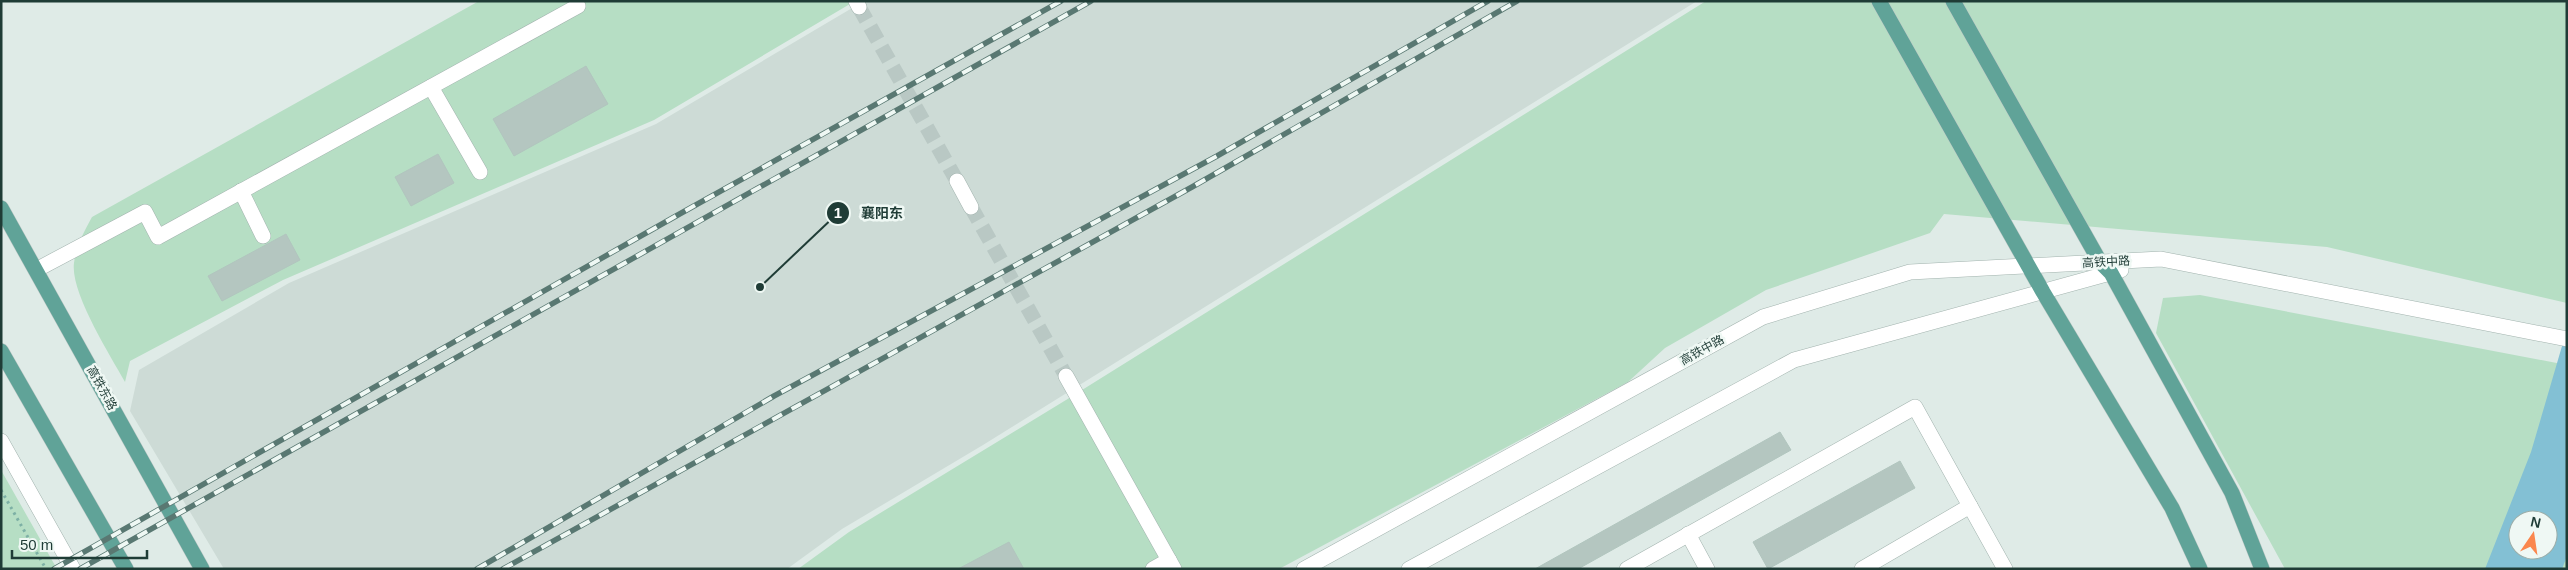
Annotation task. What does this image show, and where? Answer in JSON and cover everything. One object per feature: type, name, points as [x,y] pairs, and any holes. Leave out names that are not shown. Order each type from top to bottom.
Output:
[{"type":"main road","points":[[1879,1],[2043,292],[2172,508],[2200,569]]},
{"type":"main road","points":[[1953,1],[2232,493],[2262,569]]},
{"type":"main road","name":"高铁东路","points":[[1,208],[202,569]]},
{"type":"main road","points":[[1,351],[126,569]]},
{"type":"street","points":[[36,270],[145,212],[158,237],[578,6]]},
{"type":"street","points":[[431,87],[480,172]]},
{"type":"street","points":[[957,181],[971,207]]},
{"type":"street","points":[[241,192],[263,236]]},
{"type":"street","name":"高铁中路","points":[[1304,569],[1763,317],[1910,272],[2028,266],[2105,267],[2161,258],[2561,337]]},
{"type":"street","name":"高铁中路","points":[[1416,567],[1794,360],[2043,292],[2105,267]]},
{"type":"street","points":[[1066,376],[1172,564],[1153,569]]},
{"type":"street","points":[[1627,569],[1915,407],[2005,569]]},
{"type":"street","points":[[1,441],[7,466],[73,569]]},
{"type":"street","points":[[1862,569],[1970,506]]},
{"type":"street","points":[[1688,534],[1707,569]]},
{"type":"path","points":[[1,490],[46,569]]},
{"type":"shaded area","points":[[864,1],[1697,1],[983,445],[842,529],[787,569],[224,569],[130,411],[139,370],[289,283],[656,124]]},
{"type":"green space","points":[[479,1],[855,1],[654,120],[283,280],[130,361],[125,382],[92,323],[78,290],[74,275],[77,251],[92,217]]},
{"type":"green space","points":[[1706,1],[2567,1],[2567,303],[2327,247],[1944,214],[1930,233],[1766,290],[1665,348],[1628,382],[1279,569],[798,569],[849,532],[1066,400]]},
{"type":"green space","points":[[2200,295],[2567,365],[2567,569],[2285,569],[2156,333],[2163,298]]},
{"type":"green space","points":[[1,470],[57,569],[1,569]]},
{"type":"water","points":[[2567,329],[2567,556],[2562,569],[2485,569],[2508,510],[2508,560],[2558,560],[2558,510],[2508,510],[2531,452]]},
{"type":"building","points":[[586,66],[608,104],[514,156],[493,119]]},
{"type":"building","points":[[438,154],[454,183],[411,206],[395,177]]},
{"type":"building","points":[[286,234],[300,260],[222,301],[208,276]]},
{"type":"building","points":[[1780,432],[1791,450],[1578,569],[1535,569]]},
{"type":"building","points":[[1900,461],[1915,488],[1768,569],[1753,542]]},
{"type":"building","points":[[1009,542],[1024,569],[958,569]]},
{"type":"tunnel","points":[[859,7],[957,181]]},
{"type":"tunnel","points":[[971,207],[1066,376]]},
{"type":"railway","points":[[54,569],[676,216],[1061,1]]},
{"type":"railway","points":[[80,569],[1091,1]]},
{"type":"railway","points":[[477,569],[774,396],[1217,156],[1488,1]]},
{"type":"railway","points":[[503,569],[1192,187],[1517,1]]},
{"type":"place","name":"襄阳东","points":[[760,287]]}]
